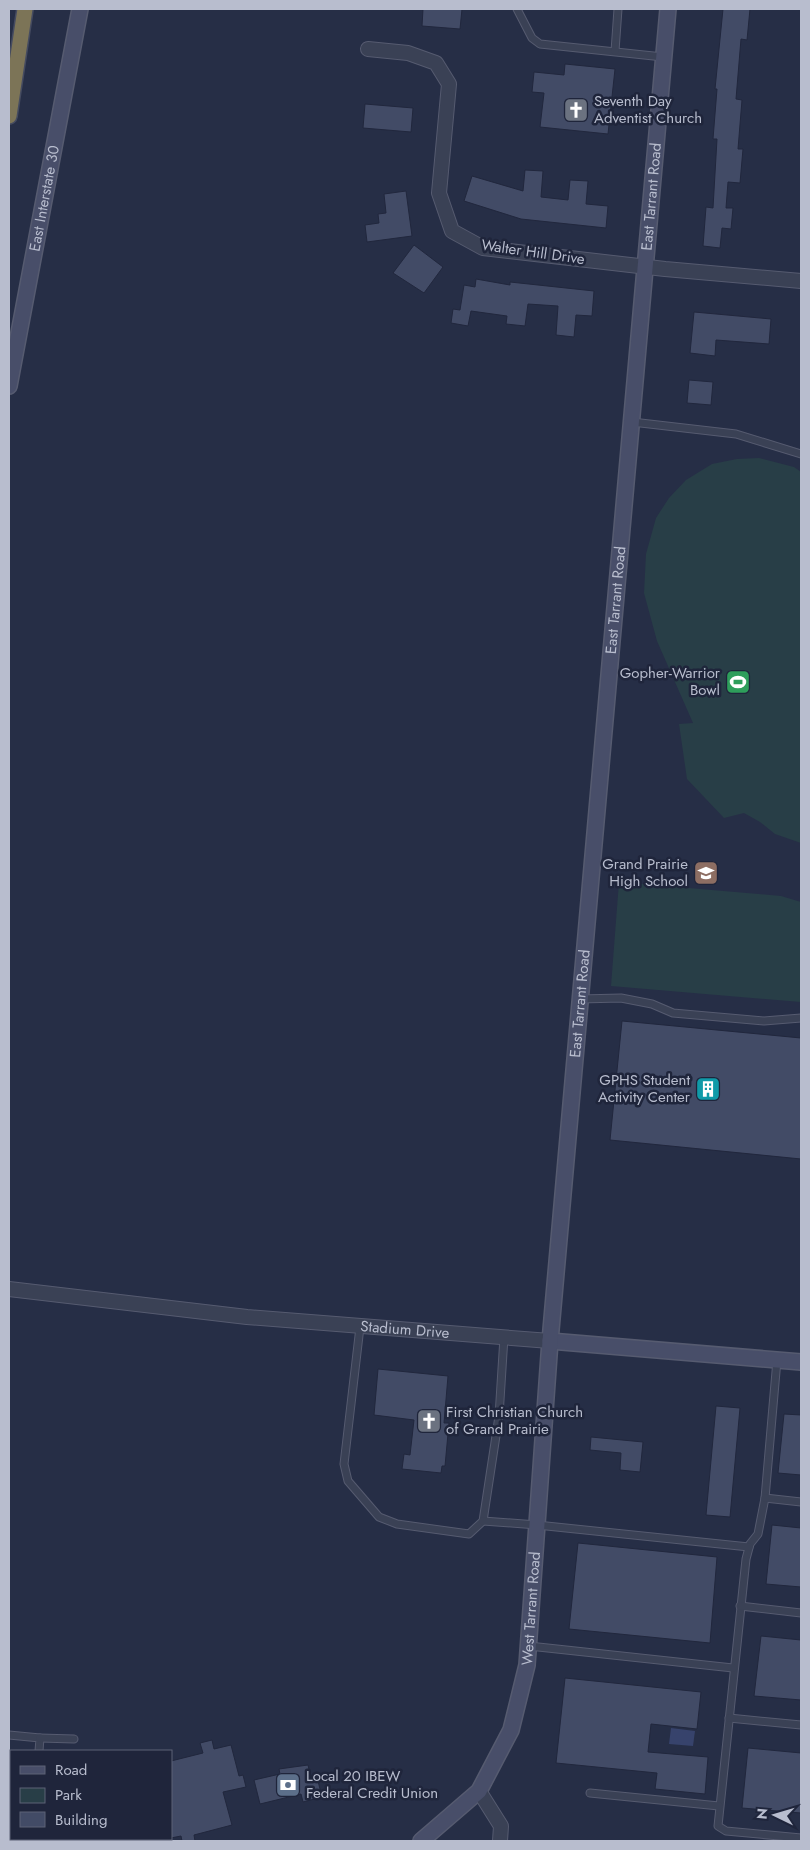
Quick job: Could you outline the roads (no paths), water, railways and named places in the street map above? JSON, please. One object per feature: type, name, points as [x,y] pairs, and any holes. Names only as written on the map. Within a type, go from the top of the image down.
[{"type":"highway","points":[[9,116],[25,9]]},
{"type":"street","name":"East Interstate 30","points":[[9,386],[80,9]]},
{"type":"street","name":"East Tarrant Road","points":[[550,1341],[668,9]]},
{"type":"street","name":"Walter Hill Drive","points":[[368,49],[408,53],[436,63],[448,84],[439,192],[452,231],[483,248],[665,269],[801,280]]},
{"type":"street","name":"Stadium Drive","points":[[9,1289],[247,1317],[801,1362]]},
{"type":"street","name":"West Tarrant Road","points":[[421,1841],[479,1791],[511,1730],[527,1665],[550,1341]]},
{"type":"street","points":[[479,1791],[501,1826],[500,1841]]},
{"type":"lane","points":[[517,9],[532,38],[540,44],[664,58]]},
{"type":"lane","points":[[615,51],[618,9]]},
{"type":"lane","points":[[632,422],[736,434],[801,454]]},
{"type":"lane","points":[[580,999],[621,998],[652,1004],[674,1013],[756,1021],[801,1018]]},
{"type":"lane","points":[[360,1327],[344,1464],[348,1481],[379,1517],[397,1524],[469,1534],[483,1521],[499,1416],[504,1337]]},
{"type":"lane","points":[[777,1360],[764,1498],[758,1534],[749,1547],[740,1606],[718,1826],[726,1831],[801,1838]]},
{"type":"lane","points":[[764,1498],[801,1502]]},
{"type":"lane","points":[[483,1521],[749,1547]]},
{"type":"lane","points":[[740,1606],[801,1613]]},
{"type":"lane","points":[[528,1646],[734,1668]]},
{"type":"lane","points":[[728,1718],[801,1725]]},
{"type":"lane","points":[[9,1735],[74,1739]]},
{"type":"lane","points":[[39,1750],[40,1738]]},
{"type":"lane","points":[[590,1793],[719,1806]]},
{"type":"water","points":[[671,1728],[695,1731],[693,1746],[669,1744]]},
{"type":"place","name":"Seventh Day Adventist Church","points":[[576,110]]},
{"type":"place","name":"Gopher-Warrior Bowl","points":[[738,682]]},
{"type":"place","name":"Grand Prairie High School","points":[[706,873]]},
{"type":"place","name":"GPHS Student Activity Center","points":[[708,1089]]},
{"type":"place","name":"First Christian Church of Grand Prairie","points":[[429,1421]]},
{"type":"place","name":"Local 20 IBEW Federal Credit Union","points":[[288,1785]]}]
